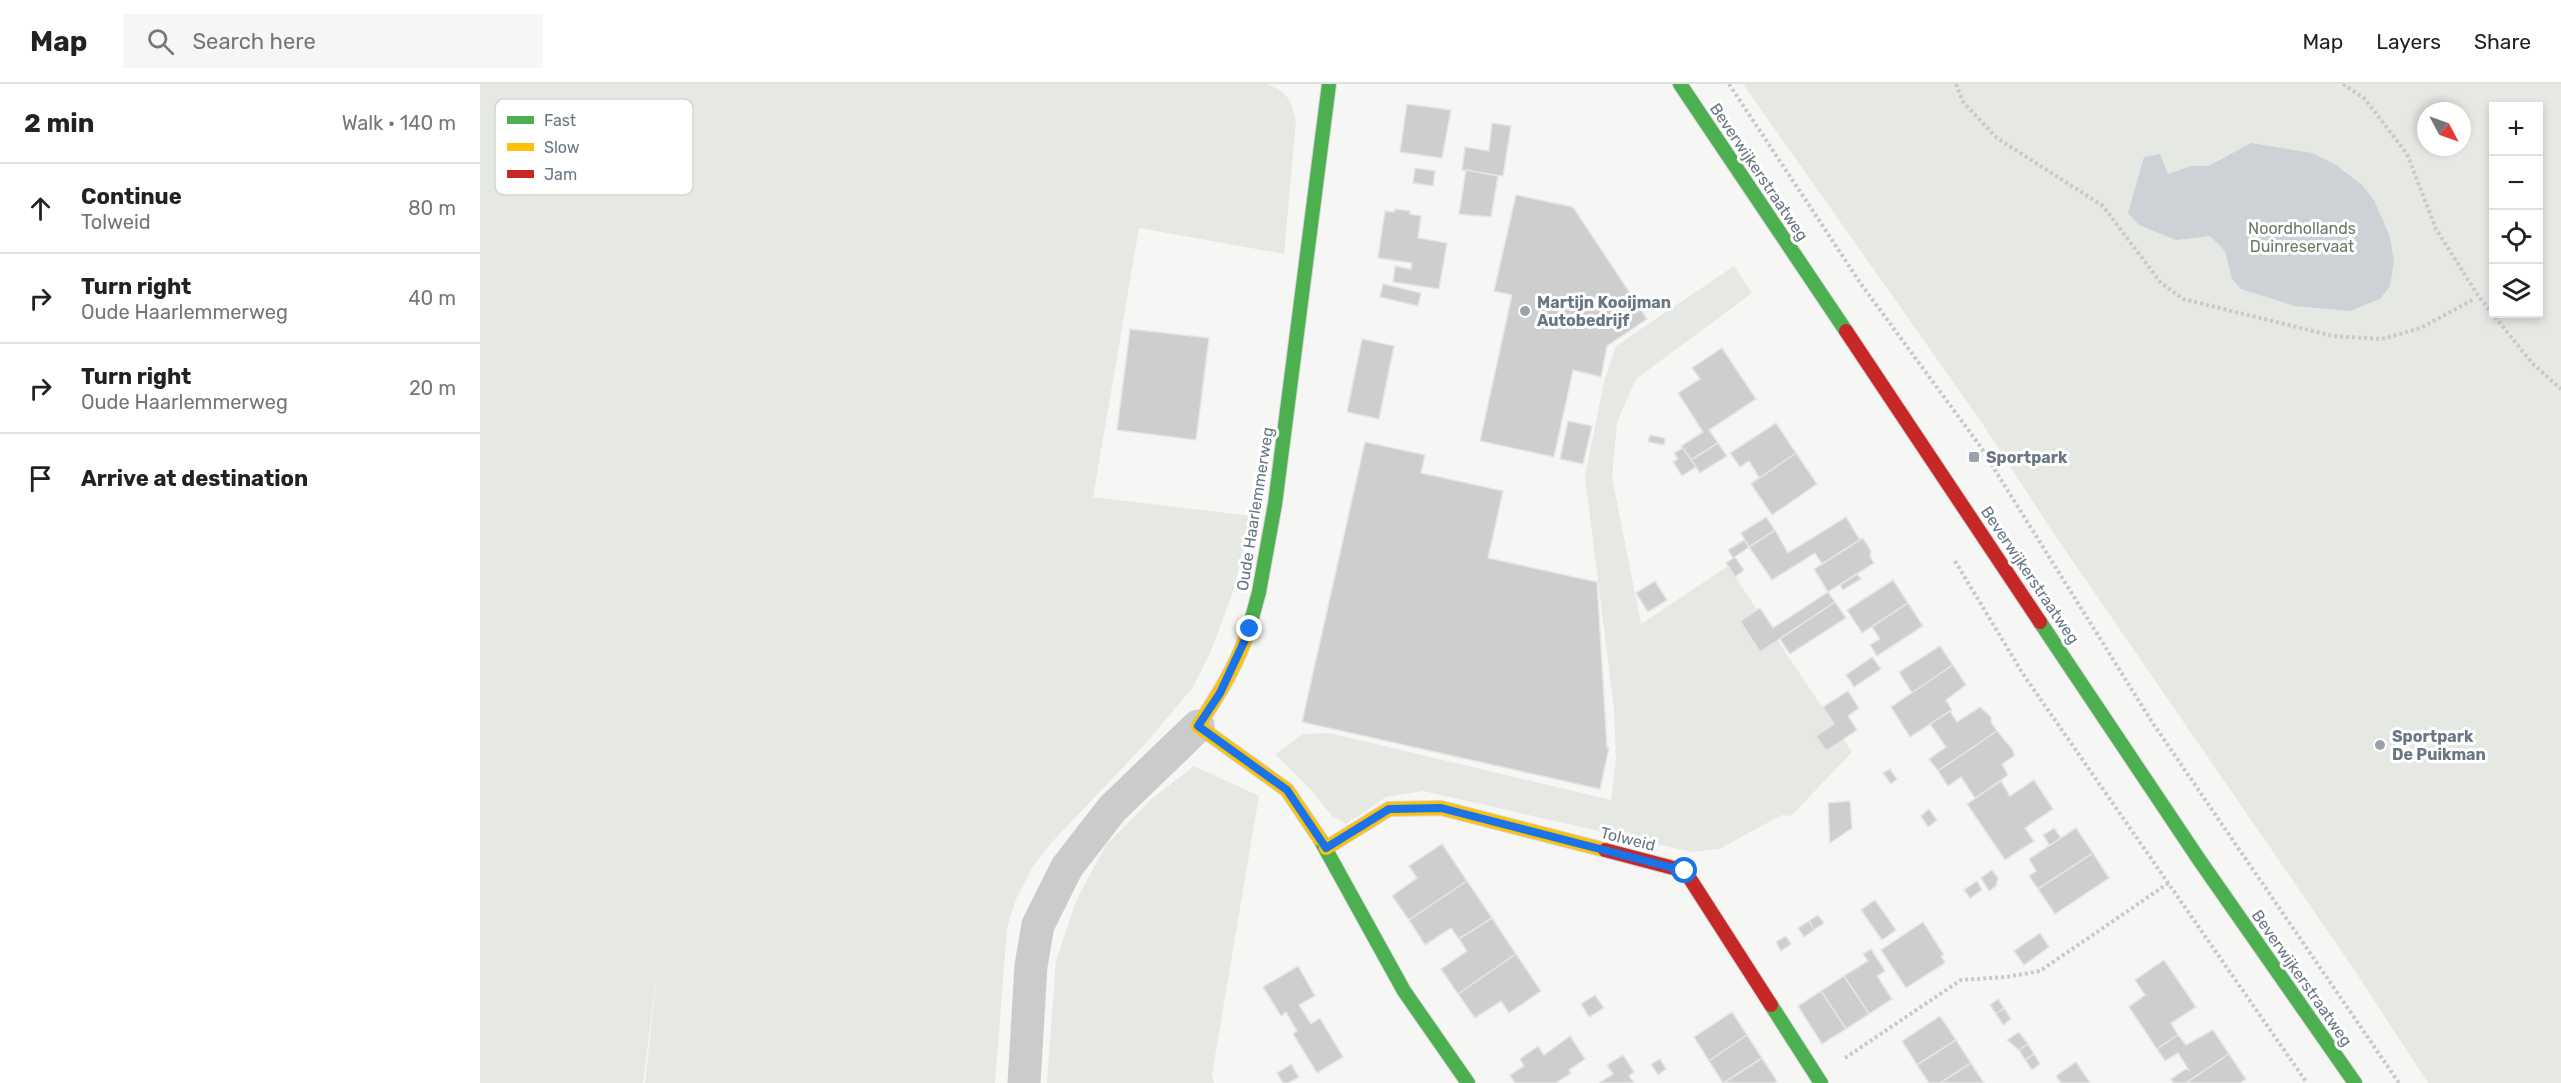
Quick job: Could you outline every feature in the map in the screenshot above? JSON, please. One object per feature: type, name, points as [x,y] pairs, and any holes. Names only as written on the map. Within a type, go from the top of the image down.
[{"type":"street","name":"Oude Haarlemmerweg","points":[[1198,726],[1220,693],[1236,662],[1250,629],[1259,592],[1275,504],[1329,84]]},
{"type":"street","name":"Beverwijkerstraatweg","points":[[1680,84],[2200,861],[2355,1083]]},
{"type":"street","points":[[1024,1083],[1031,966],[1038,925],[1067,867],[1112,809],[1198,726],[1287,790],[1326,848],[1404,991],[1468,1083]]},
{"type":"street","name":"Tolweid","points":[[1326,848],[1389,809],[1441,808],[1685,871],[1819,1080]]},
{"type":"path","name":"Beverwijkerstraatweg","points":[[1729,84],[1861,285],[1980,446],[2152,722],[2399,1083]]},
{"type":"path","points":[[1956,84],[1963,102],[1997,138],[2103,206],[2161,283],[2183,298],[2332,336],[2382,339],[2421,328],[2474,299]]},
{"type":"path","points":[[2343,84],[2365,99],[2407,154],[2436,229],[2479,297],[2532,363],[2561,389]]},
{"type":"path","points":[[1819,1080],[1961,980],[2006,977],[2040,971],[2169,883]]},
{"type":"green space","points":[[480,84],[1267,84],[1280,90],[1290,102],[1296,121],[1284,254],[1139,228],[1093,497],[1251,516],[1233,592],[1211,651],[1193,687],[1147,742],[1052,842],[1033,866],[1015,901],[1007,928],[995,1083],[645,1083],[658,964],[643,1083],[480,1083]]},
{"type":"green space","name":"Noordhollands Duinreservaat","points":[[1743,84],[2561,84],[2561,1083],[2428,1083],[2351,965],[2052,531],[1982,423]]},
{"type":"green space","points":[[1734,266],[1752,293],[1636,379],[1617,422],[1612,477],[1641,624],[1728,566],[1852,752],[1791,816],[1782,815],[1719,849],[1692,852],[1423,791],[1386,797],[1346,824],[1332,816],[1310,789],[1275,754],[1303,734],[1329,733],[1611,800],[1616,759],[1614,709],[1585,476],[1604,382],[1616,346]]},
{"type":"green space","points":[[1194,766],[1259,796],[1212,1074],[1214,1083],[1047,1083],[1056,961],[1077,899],[1106,845],[1153,798]]},
{"type":"shaded area","points":[[2251,143],[2312,153],[2336,165],[2362,185],[2374,200],[2390,237],[2394,261],[2390,286],[2380,299],[2350,311],[2295,306],[2241,289],[2232,279],[2225,251],[2210,236],[2176,240],[2139,225],[2128,213],[2144,157],[2160,154],[2168,174],[2191,166],[2209,166]]},
{"type":"building","points":[[1407,104],[1451,110],[1442,158],[1400,152]]},
{"type":"building","points":[[1492,123],[1511,126],[1503,176],[1462,170],[1465,147],[1489,151]]},
{"type":"building","points":[[1415,168],[1435,171],[1433,186],[1413,183]]},
{"type":"building","points":[[1466,170],[1498,176],[1491,217],[1459,214]]},
{"type":"building","points":[[1516,195],[1573,207],[1647,319],[1607,346],[1601,377],[1573,370],[1554,457],[1480,441],[1512,295],[1494,291]]},
{"type":"building","points":[[1395,209],[1410,211],[1410,214],[1421,216],[1418,238],[1447,243],[1439,289],[1393,282],[1395,266],[1411,269],[1412,263],[1378,258],[1385,211],[1394,212]]},
{"type":"building","points":[[1383,284],[1421,293],[1418,306],[1380,297]]},
{"type":"building","points":[[1130,329],[1209,338],[1196,440],[1117,430]]},
{"type":"building","points":[[1362,339],[1394,346],[1379,419],[1347,412]]},
{"type":"building","points":[[1722,348],[1756,399],[1709,430],[1718,443],[1691,460],[1681,446],[1703,432],[1678,393],[1700,379],[1692,368]]},
{"type":"building","points":[[1568,421],[1592,426],[1583,464],[1560,459]]},
{"type":"building","points":[[1776,423],[1796,453],[1751,484],[1759,477],[1749,461],[1740,467],[1730,453]]},
{"type":"building","points":[[1650,435],[1665,438],[1664,445],[1648,442]]},
{"type":"building","points":[[1365,442],[1425,455],[1421,473],[1503,491],[1488,558],[1597,582],[1607,747],[1609,748],[1600,789],[1302,722]]},
{"type":"building","points":[[1718,443],[1727,456],[1700,473],[1691,460]]},
{"type":"building","points":[[1683,448],[1696,467],[1682,476],[1673,462],[1678,459],[1674,453]]},
{"type":"building","points":[[1796,453],[1817,484],[1772,515],[1751,484]]},
{"type":"building","points":[[1766,517],[1775,530],[1749,547],[1741,533]]},
{"type":"building","points":[[1846,517],[1860,540],[1822,564],[1815,553],[1772,580],[1749,547],[1775,530],[1788,553]]},
{"type":"building","points":[[1863,538],[1871,551],[1870,556],[1874,563],[1828,592],[1814,569]]},
{"type":"building","points":[[1744,540],[1749,547],[1733,558],[1728,550]]},
{"type":"building","points":[[1735,557],[1744,570],[1735,577],[1726,563]]},
{"type":"building","points":[[1857,574],[1861,579],[1843,590],[1840,585]]},
{"type":"building","points":[[1893,580],[1908,603],[1862,633],[1847,610]]},
{"type":"building","points":[[1655,581],[1667,600],[1648,612],[1636,593]]},
{"type":"building","points":[[1828,592],[1835,602],[1760,652],[1740,621],[1760,608],[1773,628]]},
{"type":"building","points":[[1835,602],[1846,618],[1790,654],[1780,639]]},
{"type":"building","points":[[1908,603],[1923,626],[1877,656],[1870,645],[1880,639],[1872,627]]},
{"type":"building","points":[[1940,646],[1953,665],[1912,693],[1899,672]]},
{"type":"building","points":[[1872,657],[1881,669],[1854,687],[1846,675]]},
{"type":"building","points":[[1953,665],[1966,685],[1946,700],[1952,710],[1910,737],[1891,707]]},
{"type":"building","points":[[1848,691],[1859,708],[1848,716],[1857,730],[1826,751],[1816,736],[1834,724],[1823,707]]},
{"type":"building","points":[[1980,707],[1991,717],[1991,722],[1997,731],[1938,771],[1929,759],[1946,747],[1930,724],[1950,711],[1957,722]]},
{"type":"building","points":[[1997,731],[2013,750],[2014,756],[2002,764],[2008,775],[1975,798],[1961,777],[1948,786],[1938,771]]},
{"type":"building","points":[[1890,769],[1897,779],[1891,784],[1883,773]]},
{"type":"building","points":[[2034,780],[2053,809],[2025,828],[2034,841],[2005,860],[1967,804],[2001,781],[2010,796]]},
{"type":"building","points":[[1850,801],[1852,828],[1830,843],[1828,803]]},
{"type":"building","points":[[1929,809],[1937,820],[1928,827],[1921,816]]},
{"type":"building","points":[[2054,828],[2061,838],[2050,846],[2043,835]]},
{"type":"building","points":[[2076,828],[2093,853],[2038,889],[2029,876],[2036,871],[2029,859]]},
{"type":"building","points":[[1442,844],[1467,881],[1409,920],[1392,896],[1417,878],[1409,866]]},
{"type":"building","points":[[2093,853],[2109,878],[2055,914],[2038,889]]},
{"type":"building","points":[[1992,870],[1998,878],[1996,886],[1989,891],[1981,878]]},
{"type":"building","points":[[1467,881],[1492,918],[1459,939],[1451,928],[1425,945],[1409,920]]},
{"type":"building","points":[[1977,881],[1982,890],[1970,898],[1964,890]]},
{"type":"building","points":[[1875,900],[1896,930],[1882,940],[1861,910]]},
{"type":"building","points":[[1818,915],[1824,923],[1814,930],[1809,921]]},
{"type":"building","points":[[1492,918],[1516,954],[1458,994],[1441,969],[1467,951],[1459,939]]},
{"type":"building","points":[[1809,921],[1814,930],[1804,937],[1798,928]]},
{"type":"building","points":[[1923,922],[1944,955],[1941,956],[1945,963],[1906,988],[1881,950]]},
{"type":"building","points":[[2040,933],[2049,947],[2024,965],[2014,951]]},
{"type":"building","points":[[1786,936],[1791,944],[1781,951],[1776,942]]},
{"type":"building","points":[[1871,949],[1885,971],[1877,976],[1892,999],[1869,1014],[1844,976],[1868,961],[1863,954]]},
{"type":"building","points":[[1516,954],[1541,991],[1509,1013],[1501,1001],[1475,1018],[1458,994]]},
{"type":"building","points":[[2164,960],[2196,1007],[2171,1023],[2178,1035],[2157,1049],[2129,1007],[2145,995],[2135,980]]},
{"type":"building","points":[[1298,966],[1315,996],[1299,1005],[1311,1024],[1320,1018],[1343,1057],[1317,1073],[1293,1034],[1297,1031],[1286,1012],[1281,1016],[1263,987]]},
{"type":"building","points":[[1844,976],[1869,1014],[1846,1029],[1821,991]]},
{"type":"building","points":[[1821,991],[1846,1029],[1822,1044],[1798,1006]]},
{"type":"building","points":[[1595,995],[1604,1008],[1589,1017],[1581,1004]]},
{"type":"building","points":[[1998,999],[2004,1008],[1996,1014],[1990,1005]]},
{"type":"building","points":[[2004,1008],[2011,1019],[2003,1025],[1996,1014]]},
{"type":"building","points":[[1732,1012],[1747,1035],[1709,1061],[1694,1037]]},
{"type":"building","points":[[1940,1016],[1956,1040],[1917,1065],[1902,1041]]},
{"type":"building","points":[[2213,1030],[2229,1054],[2186,1083],[2173,1083],[2171,1079],[2186,1069],[2189,1070],[2178,1053],[2165,1061],[2157,1049],[2178,1035],[2186,1045]]},
{"type":"building","points":[[2019,1032],[2028,1044],[2019,1050],[2007,1040]]},
{"type":"building","points":[[1747,1035],[1762,1058],[1723,1083],[1709,1061]]},
{"type":"building","points":[[1570,1036],[1585,1059],[1569,1070],[1571,1073],[1556,1083],[1515,1083],[1510,1075],[1524,1066],[1520,1059],[1538,1046],[1544,1055]]},
{"type":"building","points":[[1956,1040],[1971,1063],[1940,1083],[1929,1083],[1917,1065]]},
{"type":"building","points":[[2028,1044],[2034,1054],[2025,1060],[2019,1050]]},
{"type":"building","points":[[2034,1054],[2040,1064],[2032,1070],[2025,1060]]},
{"type":"building","points":[[2229,1054],[2246,1079],[2240,1083],[2186,1083]]},
{"type":"building","points":[[1623,1055],[1634,1072],[1629,1076],[1634,1083],[1599,1083],[1613,1074],[1607,1065]]},
{"type":"building","points":[[1762,1058],[1777,1081],[1774,1083],[1724,1083]]},
{"type":"building","points":[[1660,1059],[1666,1069],[1658,1075],[1651,1064]]},
{"type":"building","points":[[2076,1062],[2090,1083],[2061,1083],[2056,1076]]},
{"type":"building","points":[[1971,1063],[1984,1083],[1940,1083]]},
{"type":"building","points":[[1291,1064],[1299,1077],[1283,1083],[1277,1073]]},
{"type":"traffic: fast","points":[[1250,625],[1259,592],[1275,504],[1329,84]]},
{"type":"traffic: fast","points":[[1680,84],[1846,331]]},
{"type":"traffic: fast","points":[[2040,622],[2200,861],[2355,1083]]},
{"type":"traffic: fast","points":[[1320,839],[1404,991],[1468,1083]]},
{"type":"traffic: fast","points":[[1771,1005],[1821,1083]]},
{"type":"traffic: slow","points":[[1250,625],[1234,665],[1198,726],[1287,790],[1320,839]]},
{"type":"traffic: slow","points":[[1326,848],[1389,809],[1441,808],[1605,850]]},
{"type":"traffic: jam","points":[[1846,331],[2040,622]]},
{"type":"traffic: jam","points":[[1605,850],[1685,871],[1771,1005]]},
{"type":"place","name":"Martijn Kooijman Autobedrijf","points":[[1525,311]]},
{"type":"place","name":"Sportpark","points":[[1974,457]]},
{"type":"place","name":"Sportpark De Puikman","points":[[2380,745]]},
{"type":"route","points":[[1250,629],[1220,693],[1198,726],[1287,790],[1326,848],[1389,809],[1441,808],[1685,871]]}]
